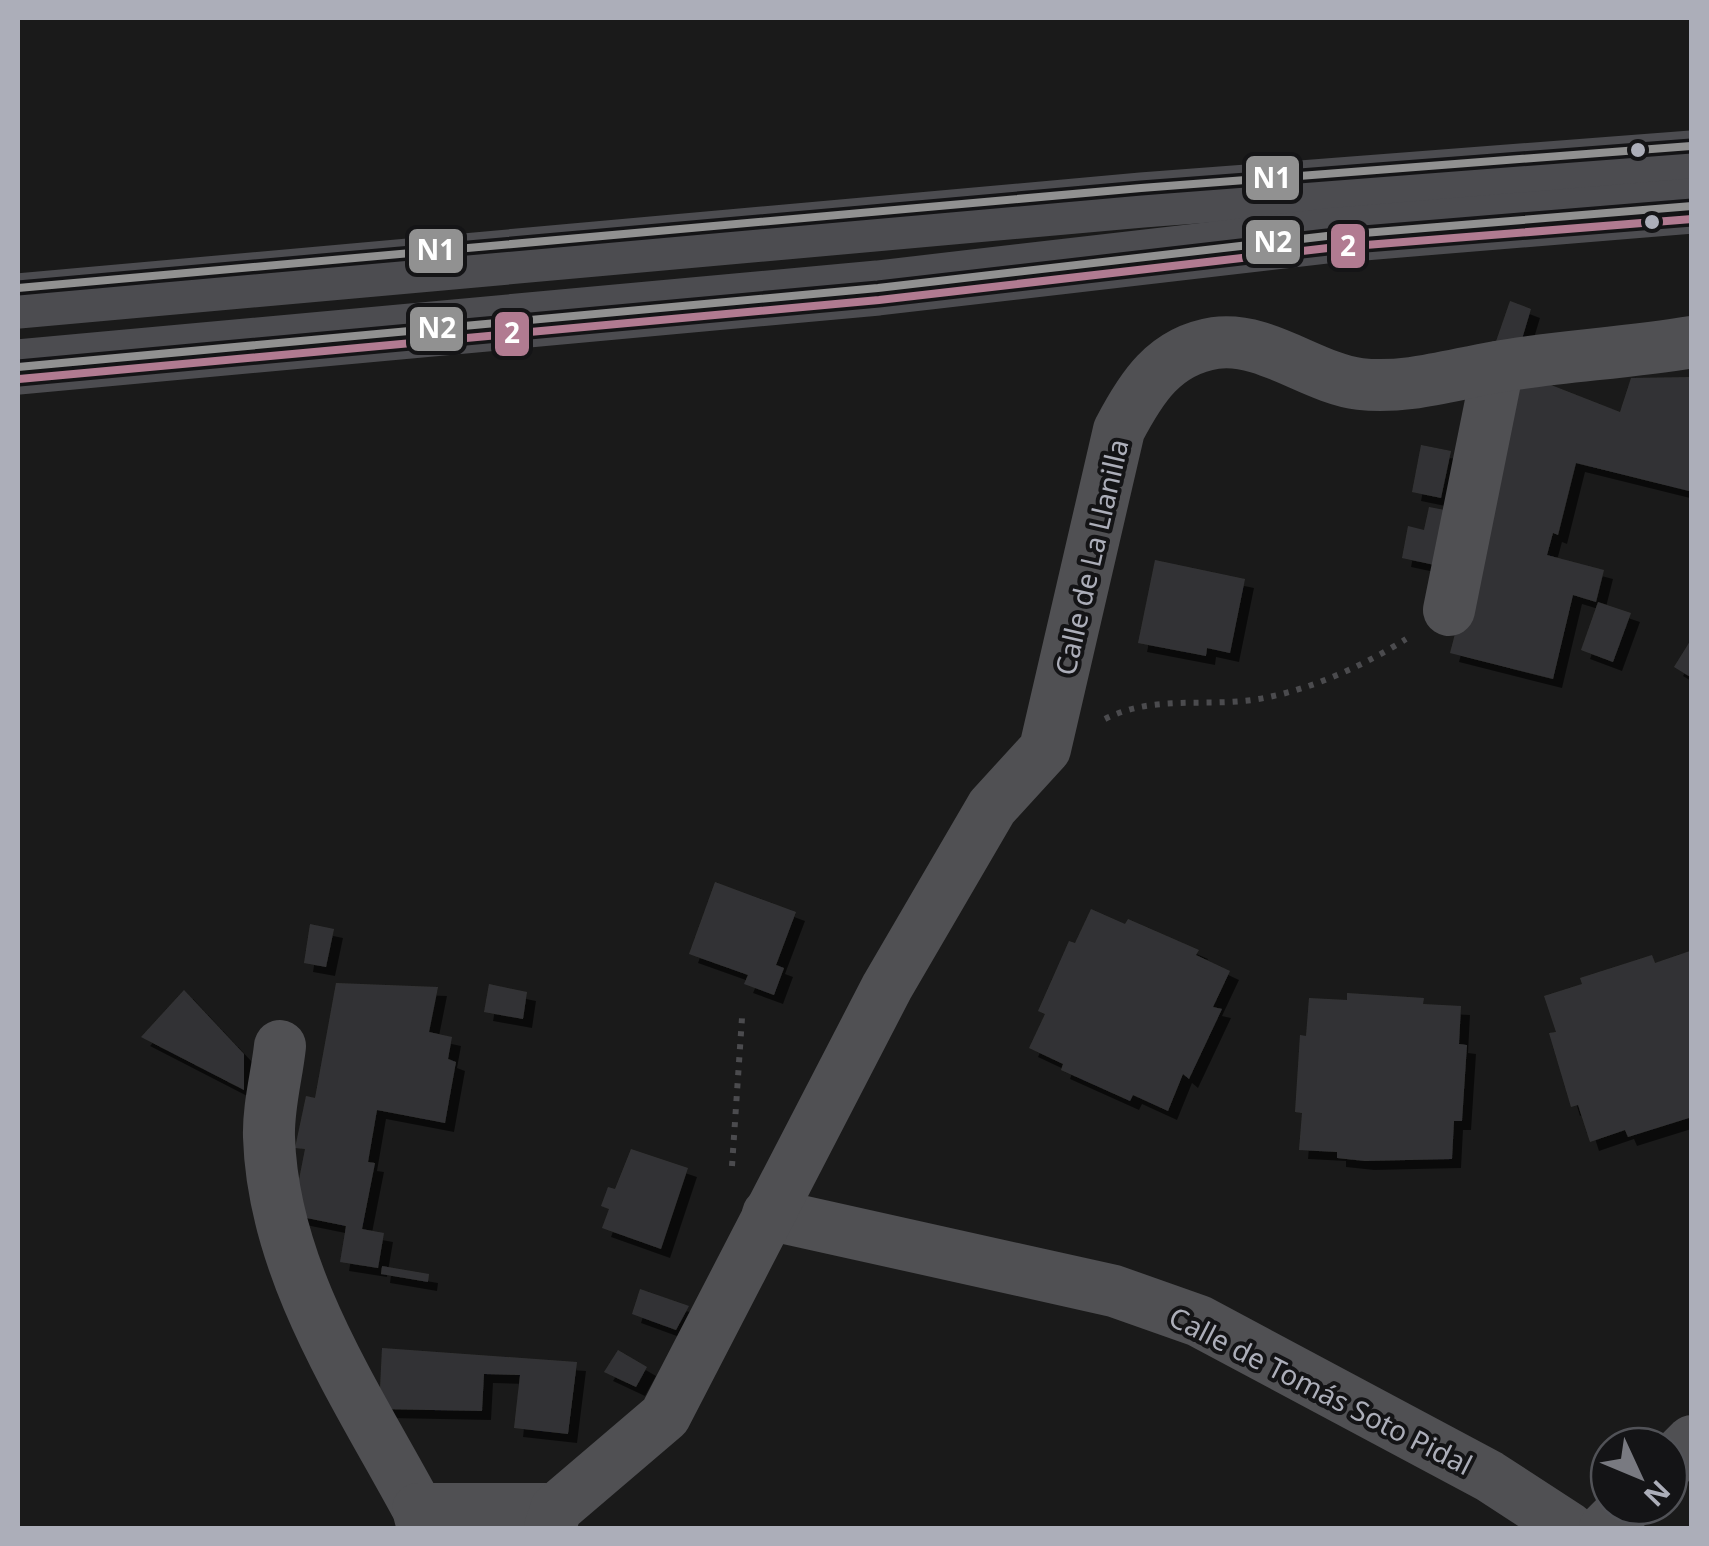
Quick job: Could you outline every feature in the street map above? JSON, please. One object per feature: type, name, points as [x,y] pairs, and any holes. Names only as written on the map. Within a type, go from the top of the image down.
[{"type":"main road","points":[[18,301],[1142,200],[1692,158]]},
{"type":"main road","points":[[18,367],[878,288],[1327,236],[1692,206]]},
{"type":"street","name":"Calle de La Llanilla","points":[[1046,749],[1119,430],[1139,392],[1163,364],[1219,342],[1268,351],[1314,373],[1360,384],[1404,385],[1498,366],[1692,342]]},
{"type":"street","points":[[1449,610],[1498,366]]},
{"type":"street","points":[[280,1046],[269,1136],[285,1235],[319,1326],[420,1519],[553,1519],[665,1416],[887,986],[992,806],[1046,749]]},
{"type":"street","name":"Calle de Tomás Soto Pidal","points":[[768,1214],[1114,1291],[1199,1321],[1489,1476],[1569,1528]]},
{"type":"path","points":[[1046,749],[1134,704],[1264,698],[1327,678],[1386,651],[1449,610]]},
{"type":"path","points":[[731,1178],[742,1018]]},
{"type":"building","points":[[1510,301],[1531,309],[1519,349],[1493,350]]},
{"type":"building","points":[[1523,374],[1620,412],[1631,378],[1692,377],[1689,491],[1576,463],[1558,535],[1553,533],[1547,555],[1604,570],[1596,602],[1573,595],[1553,679],[1450,653]]},
{"type":"building","points":[[1421,445],[1451,451],[1441,498],[1412,492]]},
{"type":"building","points":[[1429,507],[1455,512],[1444,567],[1402,558],[1408,526],[1424,530]]},
{"type":"building","points":[[1155,560],[1245,579],[1230,653],[1207,648],[1206,656],[1138,643]]},
{"type":"building","points":[[1598,602],[1631,613],[1613,662],[1581,650]]},
{"type":"building","points":[[1692,638],[1692,678],[1674,667]]},
{"type":"building","points":[[715,882],[796,912],[776,965],[784,968],[774,995],[744,984],[748,975],[689,954]]},
{"type":"building","points":[[1091,909],[1125,924],[1128,919],[1199,950],[1196,955],[1230,971],[1213,1007],[1222,1009],[1189,1079],[1183,1074],[1168,1111],[1133,1095],[1130,1101],[1061,1070],[1063,1064],[1029,1048],[1045,1014],[1038,1011],[1069,941],[1075,943]]},
{"type":"building","points":[[310,924],[334,929],[326,967],[304,963]]},
{"type":"building","points":[[1690,951],[1692,1117],[1628,1137],[1625,1130],[1590,1142],[1578,1105],[1571,1107],[1549,1033],[1556,1032],[1544,996],[1582,984],[1580,978],[1652,955],[1655,963]]},
{"type":"building","points":[[336,983],[438,987],[429,1032],[452,1037],[448,1059],[456,1062],[445,1123],[377,1110],[368,1162],[375,1163],[362,1229],[384,1233],[378,1268],[340,1262],[346,1226],[292,1215],[305,1149],[295,1148],[306,1096],[315,1098]]},
{"type":"building","points":[[489,984],[527,992],[523,1019],[484,1012]]},
{"type":"building","points":[[184,990],[244,1054],[244,1090],[141,1037]]},
{"type":"building","points":[[1347,993],[1424,998],[1423,1004],[1461,1006],[1459,1044],[1467,1045],[1462,1121],[1454,1121],[1452,1159],[1365,1161],[1337,1158],[1337,1152],[1299,1150],[1302,1113],[1295,1112],[1300,1035],[1306,1036],[1309,998],[1347,1000]]},
{"type":"building","points":[[631,1149],[688,1168],[661,1249],[602,1228],[609,1209],[601,1206],[608,1187],[615,1189]]},
{"type":"building","points":[[382,1266],[429,1274],[428,1282],[381,1274]]},
{"type":"building","points":[[640,1289],[689,1306],[676,1330],[632,1314]]},
{"type":"building","points":[[382,1348],[577,1362],[568,1434],[514,1428],[520,1375],[484,1374],[482,1411],[379,1409]]},
{"type":"building","points":[[618,1350],[647,1367],[636,1387],[604,1372]]},
{"type":"transit line","name":"N1","points":[[18,288],[1141,188],[1691,146]]},
{"type":"transit line","name":"N2","points":[[18,367],[878,288],[1327,236],[1692,206]]},
{"type":"transit line","name":"2","points":[[19,379],[879,300],[1328,248],[1692,219]]}]
